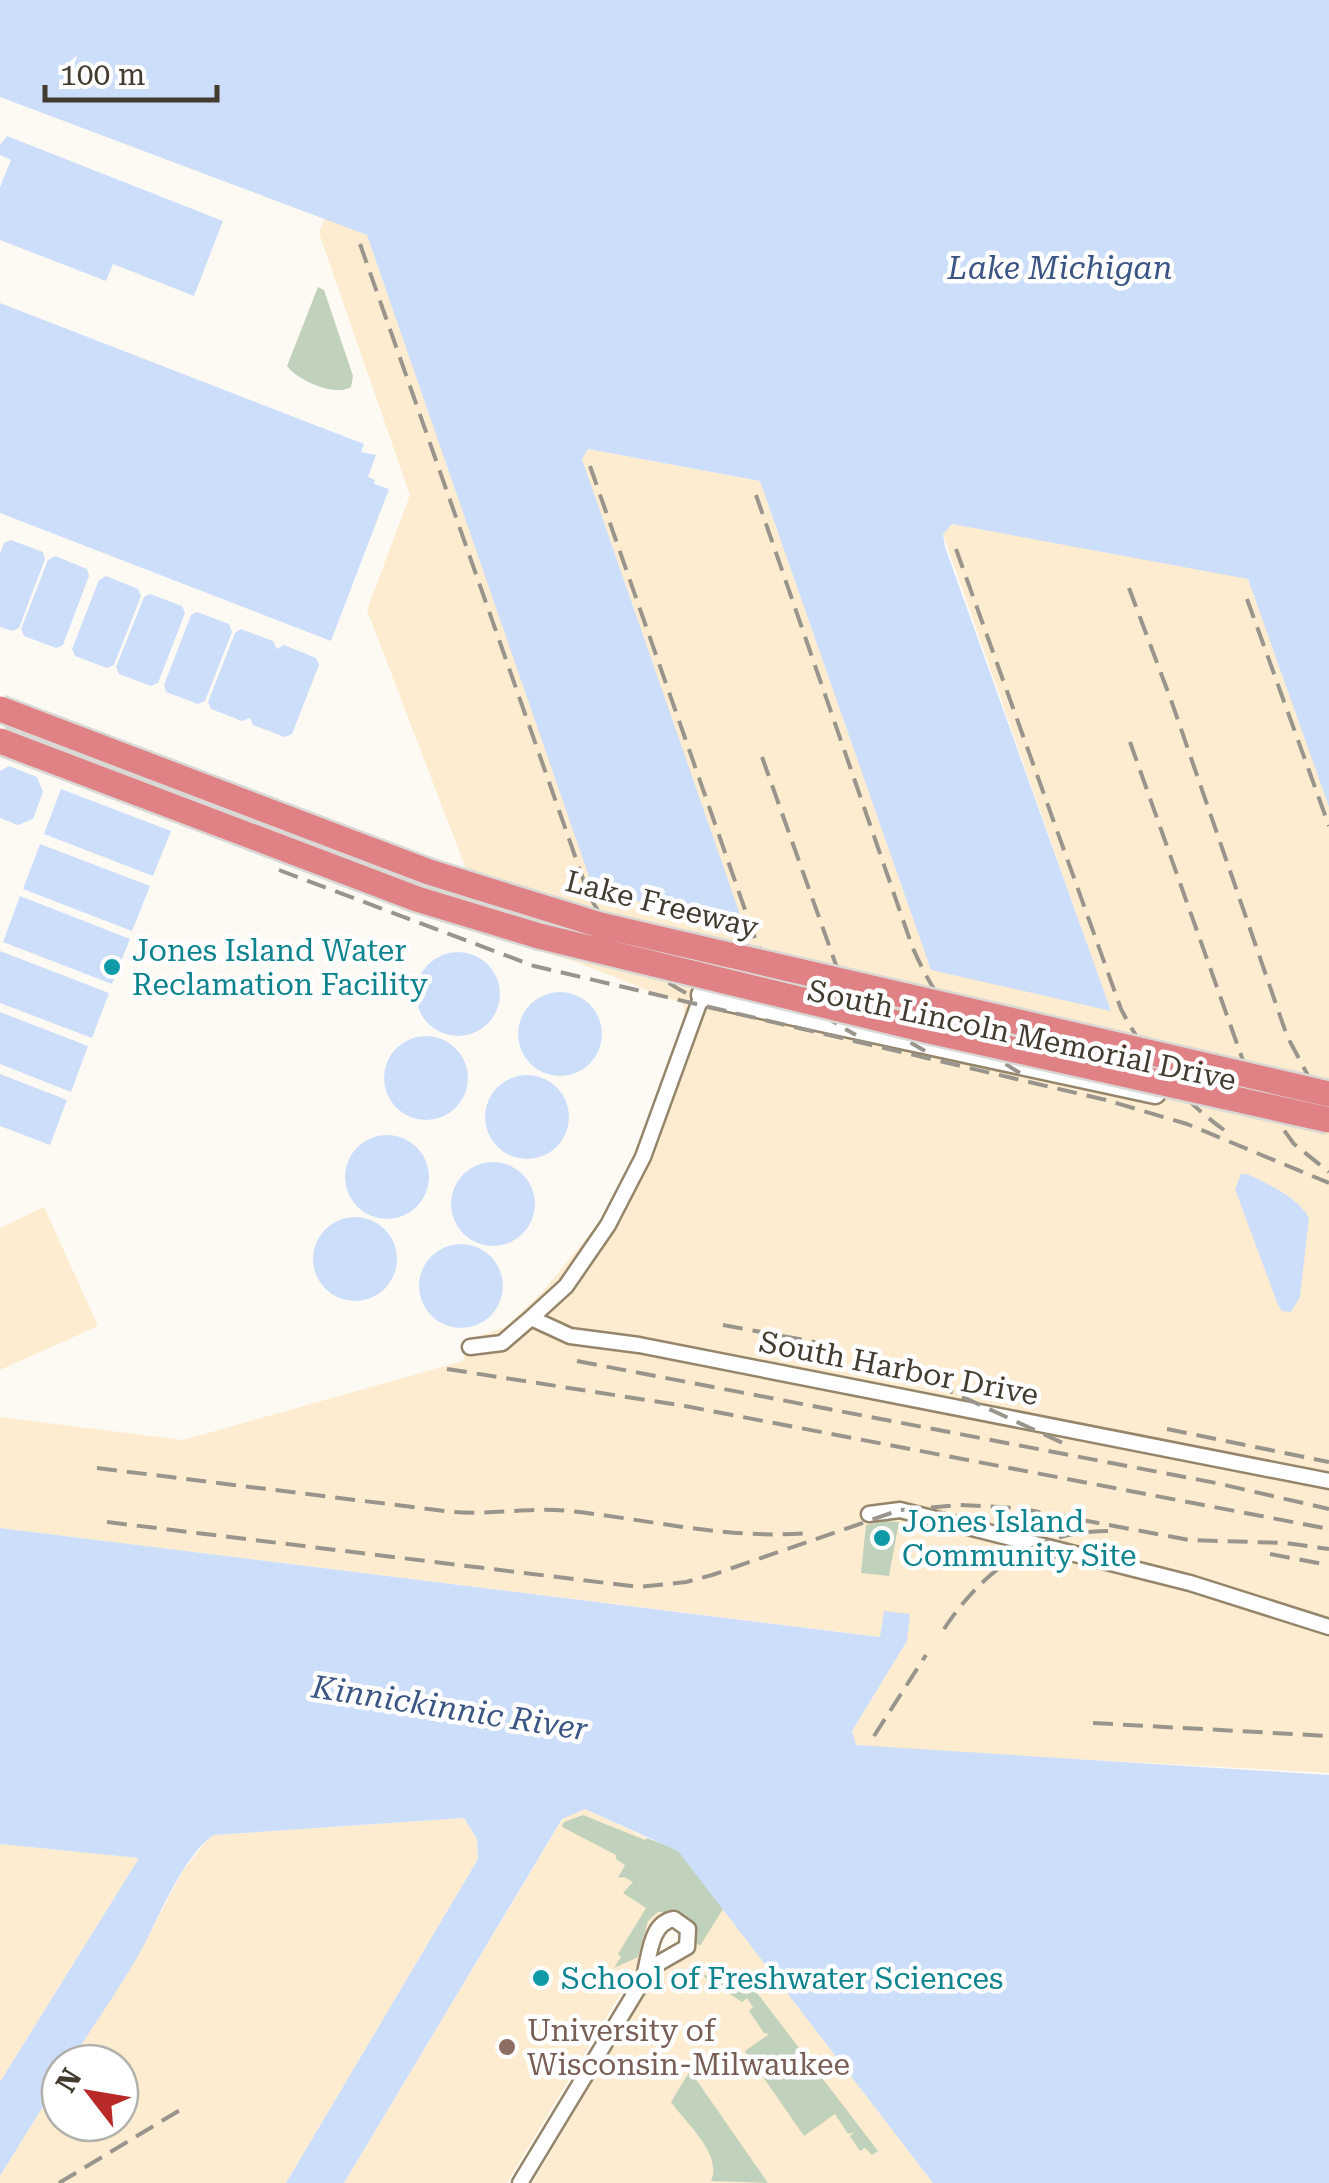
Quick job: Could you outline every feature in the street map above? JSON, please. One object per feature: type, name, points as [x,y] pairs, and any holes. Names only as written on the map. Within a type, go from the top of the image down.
[{"type":"highway","name":"Lake Freeway","points":[[0,709],[429,872],[600,925],[1329,1094]]},
{"type":"highway","name":"Lake Freeway","points":[[0,741],[417,899],[539,936],[930,1031],[1329,1120]]},
{"type":"street","name":"South Lincoln Memorial Drive","points":[[702,995],[1329,1132]]},
{"type":"street","points":[[470,1347],[502,1344],[566,1286],[608,1226],[643,1157],[702,995]]},
{"type":"street","name":"South Harbor Drive","points":[[531,1318],[570,1336],[639,1345],[1329,1480]]},
{"type":"street","points":[[869,1514],[900,1510],[1190,1583],[1329,1627]]},
{"type":"street","points":[[520,2183],[642,1980]]},
{"type":"shaded area","points":[[325,218],[367,235],[595,891],[743,926],[582,459],[587,449],[760,481],[931,969],[1110,1010],[943,534],[948,526],[959,523],[1250,581],[1329,807],[1329,1773],[860,1747],[853,1741],[852,1731],[907,1641],[884,1611],[881,1637],[0,1528],[0,1417],[183,1440],[463,1361],[468,1340],[507,1326],[543,1291],[605,1216],[623,1184],[685,1018],[683,1004],[576,962],[492,937],[367,610],[410,495],[319,233]]},
{"type":"shaded area","points":[[44,1207],[98,1326],[0,1370],[0,1228]]},
{"type":"shaded area","name":"University of Wisconsin-Milwaukee","points":[[585,1809],[647,1838],[624,1876],[633,1882],[627,1893],[661,1914],[650,1926],[645,1953],[507,2183],[344,2183],[563,1818]]},
{"type":"shaded area","points":[[464,1818],[477,1839],[478,1859],[286,2183],[0,2183],[0,2176],[40,2111],[40,2143],[140,2143],[140,2043],[82,2043],[182,1872],[214,1835]]},
{"type":"shaded area","points":[[0,1844],[139,1858],[0,2082]]},
{"type":"shaded area","points":[[723,1909],[933,2183],[532,2183],[658,1971],[695,1942],[700,1945]]},
{"type":"green space","points":[[318,287],[324,290],[353,376],[351,387],[344,390],[318,386],[287,366]]},
{"type":"green space","points":[[899,1522],[889,1576],[861,1573],[866,1525]]},
{"type":"green space","points":[[583,1815],[678,1850],[723,1909],[700,1946],[695,1942],[690,1921],[658,1912],[648,1921],[638,1957],[614,1968],[621,1957],[618,1954],[646,1908],[623,1893],[633,1882],[618,1878],[625,1865],[616,1855],[562,1827],[564,1822]]},
{"type":"green space","points":[[697,1972],[733,1986],[754,1989],[878,2151],[872,2155],[865,2148],[860,2151],[850,2136],[854,2132],[848,2134],[835,2114],[804,2136],[745,2051],[769,2034],[764,2033],[749,2011],[753,2007],[747,1998],[742,2002]]},
{"type":"green space","points":[[690,2071],[768,2183],[711,2181],[708,2150],[671,2102]]},
{"type":"water","name":"Lake Michigan","points":[[0,0],[1329,0],[1329,807],[1248,579],[952,524],[943,534],[945,547],[1111,1011],[931,970],[760,481],[588,449],[582,459],[744,926],[594,891],[367,235],[0,97]]},
{"type":"water","points":[[7,136],[223,221],[194,296],[113,264],[106,281],[0,240],[0,187],[11,160],[0,155],[0,145]]},
{"type":"water","points":[[0,303],[364,444],[361,452],[376,455],[368,477],[375,480],[374,484],[389,489],[331,641],[0,513]]},
{"type":"water","points":[[11,540],[43,552],[45,559],[19,628],[12,631],[0,627],[0,554],[4,543]]},
{"type":"water","points":[[55,556],[87,569],[89,576],[63,645],[56,648],[24,636],[21,629],[48,560]]},
{"type":"water","points":[[106,576],[138,589],[141,596],[114,665],[107,668],[75,656],[72,649],[99,580]]},
{"type":"water","points":[[150,594],[182,606],[185,613],[158,683],[151,686],[119,674],[116,667],[144,597]]},
{"type":"water","points":[[197,612],[229,624],[232,632],[205,701],[198,704],[166,692],[164,685],[191,615]]},
{"type":"water","points":[[241,629],[273,641],[277,649],[284,645],[316,658],[319,665],[292,734],[285,737],[253,725],[250,718],[242,721],[211,709],[208,702],[235,633]]},
{"type":"water","points":[[9,766],[37,777],[43,792],[33,819],[18,825],[0,818],[0,771]]},
{"type":"water","points":[[61,789],[171,831],[153,876],[44,834]]},
{"type":"water","points":[[40,844],[150,886],[132,931],[23,889]]},
{"type":"water","points":[[20,896],[130,939],[112,984],[3,942]]},
{"type":"water","points":[[0,951],[109,993],[92,1038],[0,1003]]},
{"type":"water","points":[[458,952],[481,959],[493,971],[500,994],[493,1017],[481,1029],[458,1036],[435,1029],[423,1017],[416,994],[423,971],[435,959]]},
{"type":"water","points":[[560,992],[583,999],[595,1011],[602,1034],[595,1057],[583,1069],[560,1076],[537,1069],[525,1057],[518,1034],[525,1011],[537,999]]},
{"type":"water","points":[[0,1012],[88,1046],[71,1092],[0,1064]]},
{"type":"water","points":[[426,1036],[449,1043],[461,1055],[468,1078],[461,1101],[449,1113],[426,1120],[403,1113],[391,1101],[384,1078],[391,1055],[403,1043]]},
{"type":"water","points":[[0,1074],[67,1100],[50,1145],[0,1126]]},
{"type":"water","points":[[527,1075],[550,1082],[562,1094],[569,1117],[562,1140],[550,1152],[527,1159],[504,1152],[492,1140],[485,1117],[492,1094],[504,1082]]},
{"type":"water","points":[[387,1135],[410,1142],[422,1154],[429,1177],[422,1200],[410,1212],[387,1219],[364,1212],[352,1200],[345,1177],[352,1154],[364,1142]]},
{"type":"water","points":[[493,1162],[516,1169],[528,1181],[535,1204],[528,1227],[516,1239],[493,1246],[470,1239],[458,1227],[451,1204],[458,1181],[470,1169]]},
{"type":"water","points":[[1241,1174],[1282,1192],[1309,1218],[1300,1297],[1291,1312],[1282,1311],[1278,1305],[1235,1189]]},
{"type":"water","points":[[355,1217],[378,1224],[390,1236],[397,1259],[390,1282],[378,1294],[355,1301],[332,1294],[320,1282],[313,1259],[320,1236],[332,1224]]},
{"type":"water","points":[[461,1244],[484,1251],[496,1263],[503,1286],[496,1309],[484,1321],[461,1328],[438,1321],[426,1309],[419,1286],[426,1263],[438,1251]]},
{"type":"water","name":"Kinnickinnic River","points":[[0,1528],[880,1637],[884,1611],[910,1614],[907,1641],[852,1731],[856,1745],[1329,1775],[1329,2183],[933,2183],[678,1851],[585,1809],[562,1819],[344,2183],[286,2183],[478,1859],[477,1839],[464,1818],[214,1835],[187,1865],[133,1965],[83,2043],[40,2043],[40,2111],[0,2176],[0,2082],[139,1858],[0,1844]]},
{"type":"railway","points":[[360,244],[588,893],[607,924],[632,953],[660,977],[692,996]]},
{"type":"railway","points":[[590,466],[757,944],[801,996],[856,1035]]},
{"type":"railway","points":[[756,495],[912,946],[955,1018],[984,1048],[1020,1073]]},
{"type":"railway","points":[[956,549],[1121,1009],[1165,1076],[1224,1130]]},
{"type":"railway","points":[[1129,588],[1287,1036],[1329,1115]]},
{"type":"railway","points":[[1247,599],[1329,826]]},
{"type":"railway","points":[[1130,742],[1252,1086],[1294,1144],[1329,1172]]},
{"type":"railway","points":[[762,757],[836,965],[867,1010],[894,1033],[925,1051]]},
{"type":"railway","points":[[279,870],[534,966],[1106,1100],[1187,1124],[1329,1183]]},
{"type":"railway","points":[[723,1325],[815,1342]]},
{"type":"railway","points":[[577,1361],[1216,1483],[1329,1509]]},
{"type":"railway","points":[[878,1365],[926,1380],[1065,1444]]},
{"type":"railway","points":[[447,1369],[685,1406],[1329,1529]]},
{"type":"railway","points":[[1167,1429],[1329,1462]]},
{"type":"railway","points":[[97,1468],[453,1512],[554,1510],[748,1534],[808,1533]]},
{"type":"railway","points":[[107,1522],[639,1587],[712,1575],[900,1510],[959,1505],[1018,1508],[1189,1540],[1285,1543],[1329,1549]]},
{"type":"railway","points":[[944,1629],[976,1589],[1013,1558],[1057,1538],[1108,1531]]},
{"type":"railway","points":[[1270,1554],[1329,1565]]},
{"type":"railway","points":[[874,1736],[926,1655]]},
{"type":"railway","points":[[1093,1723],[1329,1736]]},
{"type":"railway","points":[[59,2183],[180,2110]]},
{"type":"place","name":"Jones Island Water Reclamation Facility","points":[[112,967]]},
{"type":"place","name":"Jones Island Community Site","points":[[882,1538]]},
{"type":"place","name":"School of Freshwater Sciences","points":[[541,1978]]},
{"type":"place","name":"University of Wisconsin-Milwaukee","points":[[507,2047]]}]
